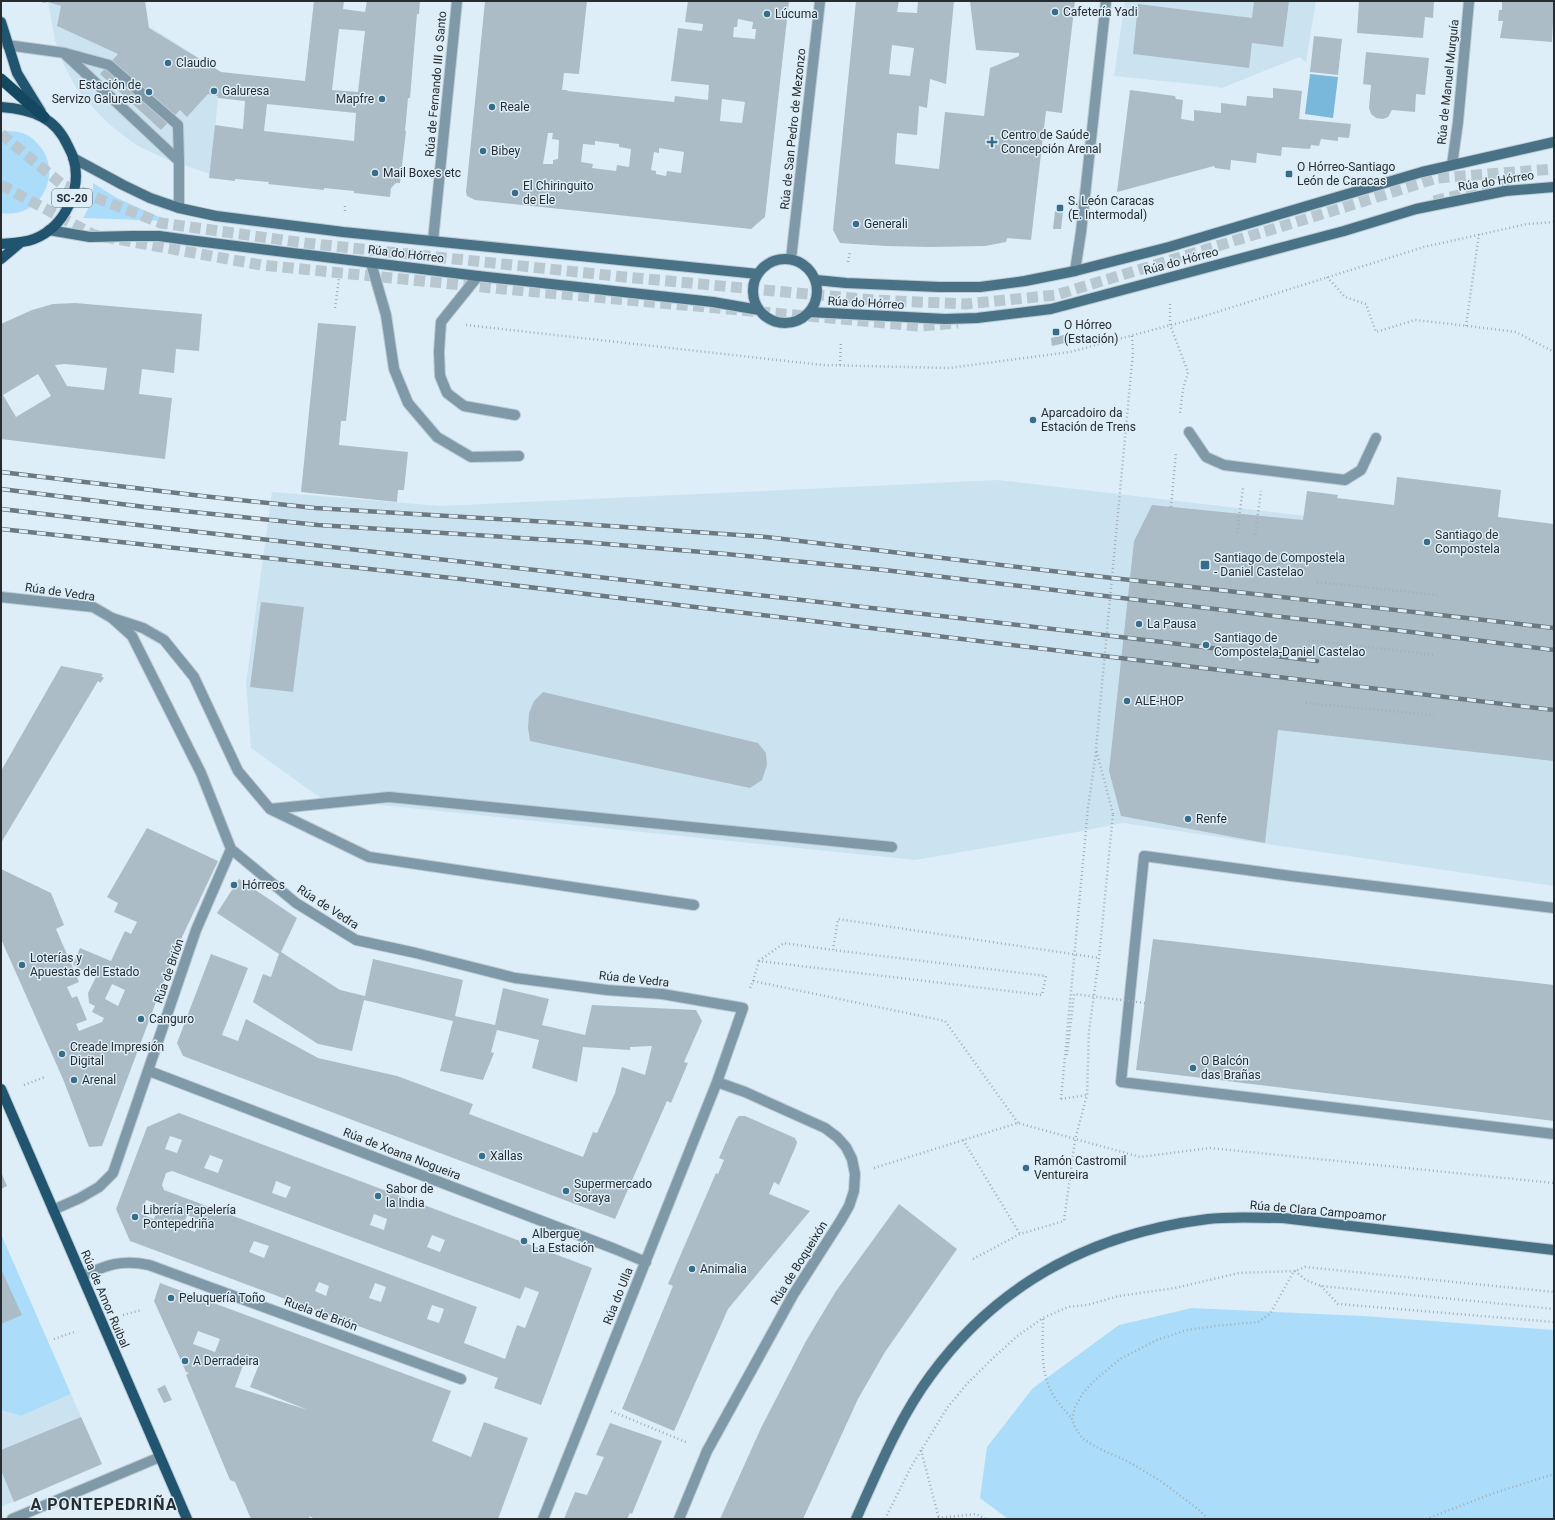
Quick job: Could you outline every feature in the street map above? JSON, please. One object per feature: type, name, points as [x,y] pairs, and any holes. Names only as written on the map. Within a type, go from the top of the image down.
[{"type":"highway","name":"SC-20","points":[[1,79],[44,117]]},
{"type":"main road","points":[[1,22],[17,73],[44,117]]},
{"type":"main road","name":"SC-20","points":[[1,107],[23,109],[44,117],[62,135],[73,158],[76,178],[72,198],[63,216],[49,230],[36,238],[20,243],[1,244]]},
{"type":"main road","name":"Rúa do Hórreo","points":[[816,280],[846,283],[939,287],[980,287],[1025,281],[1075,271],[1168,247],[1387,181],[1554,142]]},
{"type":"main road","name":"Rúa do Hórreo","points":[[73,158],[150,198],[179,208],[216,216],[433,242],[758,274]]},
{"type":"main road","name":"Rúa do Hórreo","points":[[809,312],[945,319],[977,318],[1051,309],[1344,231],[1416,209],[1505,191],[1554,187]]},
{"type":"main road","name":"Rúa do Hórreo","points":[[49,230],[90,237],[159,236],[478,276],[713,302],[759,310]]},
{"type":"main road","points":[[1,259],[20,243]]},
{"type":"main road","points":[[784,258],[791,259],[799,261],[806,266],[816,280],[818,291],[815,302],[809,312],[802,318],[793,322],[784,323],[766,317],[759,310],[755,302],[753,292],[754,282],[758,274],[769,263],[784,258]]},
{"type":"main road","name":"Rúa de Amor Ruibal","points":[[1,1089],[187,1519]]},
{"type":"main road","name":"Rúa de Clara Campoamor","points":[[856,1519],[879,1466],[898,1428],[913,1403],[931,1375],[973,1326],[1000,1301],[1026,1282],[1074,1256],[1105,1244],[1142,1232],[1176,1224],[1209,1219],[1244,1217],[1283,1218],[1554,1250]]},
{"type":"street","name":"Rúa de Fernando III o Santo","points":[[433,242],[457,1]]},
{"type":"street","name":"Rúa de San Pedro de Mezonzo","points":[[791,259],[794,244],[820,1]]},
{"type":"street","points":[[1075,271],[1081,232],[1106,1]]},
{"type":"street","name":"Rúa de Manuel Murguía","points":[[1452,165],[1458,122],[1469,1]]},
{"type":"street","points":[[7,45],[65,53],[109,65],[178,125],[179,208]]},
{"type":"street","points":[[65,53],[179,161]]},
{"type":"street","points":[[371,263],[386,315],[394,369],[408,403],[437,437],[471,457],[519,456]]},
{"type":"street","points":[[478,276],[441,322],[439,352],[440,376],[448,392],[464,406],[515,415]]},
{"type":"street","points":[[1189,432],[1206,457],[1224,465],[1345,480],[1361,470],[1376,438]]},
{"type":"street","name":"Rúa de Vedra","points":[[1,597],[93,608],[112,618],[132,636],[201,773],[231,849],[296,903],[356,940],[416,953],[514,978],[607,990],[662,994],[743,1008]]},
{"type":"street","points":[[112,618],[142,628],[164,640],[194,677],[238,771],[270,809],[369,857],[694,905]]},
{"type":"street","points":[[270,809],[389,797],[892,847]]},
{"type":"street","name":"Rúa de Brión","points":[[53,1210],[80,1198],[99,1187],[113,1173],[196,930],[231,849]]},
{"type":"street","points":[[1554,908],[1144,856],[1121,1082],[1554,1134]]},
{"type":"street","points":[[717,1082],[743,1008]]},
{"type":"street","name":"Rúa de Xoana Nogueira","points":[[149,1071],[608,1246],[646,1262]]},
{"type":"street","name":"Rúa de Boqueixón","points":[[680,1519],[707,1451],[793,1295],[842,1220],[854,1192],[855,1174],[852,1159],[846,1147],[837,1137],[825,1128],[745,1092],[717,1082]]},
{"type":"street","name":"Rúa do Ulla","points":[[543,1519],[717,1082]]},
{"type":"street","name":"Ruela de Brión","points":[[82,1276],[114,1263],[134,1262],[149,1265],[461,1379]]},
{"type":"street","points":[[12,1519],[24,1517],[160,1457]]},
{"type":"path","points":[[344,212],[345,203]]},
{"type":"path","points":[[1466,326],[1479,234]]},
{"type":"path","points":[[848,267],[850,252]]},
{"type":"path","points":[[335,308],[339,277]]},
{"type":"path","points":[[1327,277],[1345,297],[1366,304],[1376,332],[1415,320],[1516,332],[1554,352]]},
{"type":"path","points":[[1170,304],[1170,326],[1188,372],[1183,389]]},
{"type":"path","points":[[1061,1099],[1088,808],[1096,750],[1133,352],[1132,336]]},
{"type":"path","points":[[840,365],[841,341]]},
{"type":"path","points":[[1237,533],[1245,468]]},
{"type":"path","points":[[1254,535],[1264,470]]},
{"type":"path","points":[[1317,582],[1437,596]]},
{"type":"path","points":[[1308,640],[1433,655]]},
{"type":"path","points":[[1306,703],[1434,715]]},
{"type":"path","points":[[973,1259],[1020,1234],[1064,1221],[1075,1140],[1087,1095],[1088,1031],[1095,996],[1113,814],[1096,750]]},
{"type":"path","points":[[833,950],[838,919],[1099,958]]},
{"type":"path","points":[[743,1008],[759,961],[784,943],[1046,976],[1042,995],[759,961]]},
{"type":"path","points":[[753,981],[945,1021],[1018,1123]]},
{"type":"path","points":[[1061,1099],[1074,994],[1145,1003]]},
{"type":"path","points":[[24,1085],[45,1077]]},
{"type":"path","points":[[1061,1099],[1087,1095]]},
{"type":"path","points":[[855,1174],[1018,1123],[1140,1157],[1210,1148],[1554,1183]]},
{"type":"path","points":[[963,1140],[1020,1234]]},
{"type":"path","points":[[885,1519],[921,1450],[947,1408],[966,1385],[1016,1337],[1043,1318],[1068,1307],[1087,1305],[1119,1296],[1175,1288],[1239,1273],[1295,1271],[1305,1267],[1554,1292]]},
{"type":"path","points":[[1295,1271],[1306,1280],[1321,1286],[1554,1309]]},
{"type":"path","points":[[1072,1419],[1074,1407],[1082,1394],[1095,1380],[1120,1359],[1157,1340],[1188,1330],[1258,1322],[1270,1314],[1295,1271]]},
{"type":"path","points":[[1321,1286],[1338,1304],[1554,1322]]},
{"type":"path","points":[[123,1315],[141,1310]]},
{"type":"path","points":[[1043,1318],[1043,1343],[1046,1376],[1050,1390],[1072,1419],[1076,1429],[1083,1438],[1100,1449],[1131,1464],[1162,1482],[1198,1509],[1208,1519]]},
{"type":"path","points":[[54,1339],[74,1332]]},
{"type":"path","points":[[611,1411],[707,1451]]},
{"type":"path","points":[[921,1450],[938,1519],[976,1514],[986,1519]]},
{"type":"path","points":[[1426,1519],[1494,1493],[1554,1474]]},
{"type":"shaded area","points":[[1125,1],[1316,1],[1306,62],[1299,57],[1222,88],[1114,76]]},
{"type":"shaded area","name":"Estación de Servizo Galuresa","points":[[48,2],[152,28],[221,72],[210,174],[166,159],[136,145],[110,125],[97,112],[76,88],[62,61],[55,40]]},
{"type":"shaded area","points":[[1310,74],[1338,77],[1333,118],[1305,114]]},
{"type":"shaded area","points":[[1,132],[21,133],[33,139],[44,152],[49,169],[47,186],[38,201],[23,211],[12,214],[1,213]]},
{"type":"shaded area","points":[[93,183],[117,198],[168,221],[83,218],[91,201]]},
{"type":"shaded area","points":[[998,480],[1554,545],[1554,886],[1123,823],[915,860],[322,799],[251,748],[246,683],[272,492],[441,506]]},
{"type":"shaded area","points":[[1,1234],[71,1394],[21,1416],[1,1410]]},
{"type":"shaded area","points":[[1192,1308],[1363,1316],[1554,1330],[1554,1519],[1008,1519],[980,1498],[987,1447],[1033,1388],[1119,1325]]},
{"type":"shaded area","points":[[71,1394],[102,1464],[1,1507],[1,1410],[21,1416]]},
{"type":"building","points":[[42,1],[145,1],[149,28],[221,72],[305,81],[314,1],[344,1],[343,9],[365,12],[367,1],[420,1],[419,14],[417,14],[410,98],[408,98],[400,183],[396,183],[391,188],[390,197],[354,193],[354,191],[324,188],[324,190],[268,184],[269,182],[235,179],[235,181],[209,178],[215,125],[243,129],[245,101],[218,98],[218,96],[208,94],[187,117],[180,110],[161,130],[100,74],[118,54],[57,26],[61,6],[48,2],[43,3]],"holes":[[[339,29],[365,31],[358,92],[332,90]],[[267,104],[356,113],[354,141],[264,131]]]},
{"type":"building","points":[[485,1],[587,1],[579,74],[564,73],[562,90],[674,102],[675,96],[708,100],[709,85],[671,81],[678,28],[702,31],[703,24],[685,22],[688,1],[789,1],[765,217],[751,229],[475,200],[467,196],[466,192]],"holes":[[[738,19],[753,22],[752,29],[756,29],[755,39],[733,37],[734,27],[737,27]],[[722,99],[745,102],[742,123],[720,121]],[[548,133],[553,133],[552,139],[559,140],[558,159],[553,160],[553,164],[543,164]],[[595,141],[619,144],[619,147],[631,149],[629,167],[617,165],[616,171],[592,168],[593,164],[581,162],[583,144],[595,145]],[[659,148],[684,152],[681,173],[667,171],[666,176],[656,174],[656,171],[651,170],[654,152],[659,153]]]},
{"type":"building","points":[[856,1],[899,1],[897,12],[917,13],[918,1],[954,1],[946,84],[930,79],[927,108],[919,106],[917,135],[897,133],[895,164],[939,169],[945,112],[984,116],[990,68],[1019,56],[1019,53],[976,50],[970,1],[1075,1],[1062,113],[1046,111],[1031,240],[1007,238],[1006,242],[985,246],[886,246],[840,243],[833,230]],"holes":[[[892,45],[914,48],[910,76],[889,74]]]},
{"type":"building","points":[[1254,1],[1289,1],[1283,47],[1252,43],[1249,68],[1133,54],[1138,4],[1252,18]]},
{"type":"building","points":[[1359,1],[1434,1],[1433,18],[1425,17],[1423,38],[1357,33]]},
{"type":"building","points":[[1502,1],[1554,1],[1552,42],[1500,38],[1503,21],[1498,21],[1499,10],[1502,10]]},
{"type":"building","points":[[1314,36],[1342,39],[1338,75],[1310,72]]},
{"type":"building","points":[[1366,52],[1429,58],[1425,95],[1416,94],[1415,112],[1392,110],[1388,117],[1383,119],[1376,118],[1371,114],[1369,108],[1371,85],[1363,84]]},
{"type":"building","points":[[1273,88],[1302,91],[1299,119],[1351,124],[1349,138],[1338,137],[1338,141],[1321,139],[1319,146],[1311,145],[1310,149],[1282,147],[1281,156],[1257,153],[1256,163],[1231,160],[1230,170],[1215,168],[1214,166],[1117,192],[1130,90],[1175,96],[1176,99],[1183,100],[1181,119],[1194,121],[1194,110],[1221,113],[1221,103],[1246,106],[1247,96],[1273,98]]},
{"type":"building","points":[[1055,211],[1063,212],[1061,229],[1053,229]]},
{"type":"building","points":[[75,303],[202,314],[199,351],[176,349],[174,373],[142,369],[139,394],[172,398],[165,459],[1,439],[1,324],[32,310],[53,304]],"holes":[[[65,364],[107,368],[104,390],[67,386],[55,365]],[[38,374],[51,396],[16,417],[3,395]]]},
{"type":"building","points":[[318,323],[356,326],[346,421],[341,421],[339,445],[408,452],[404,490],[398,490],[397,502],[301,492]]},
{"type":"building","points":[[1068,334],[1069,342],[1052,346],[1051,338]]},
{"type":"building","points":[[1397,477],[1501,490],[1498,517],[1554,524],[1554,761],[1278,730],[1265,843],[1121,816],[1109,771],[1134,541],[1152,505],[1303,520],[1307,491],[1338,495],[1337,498],[1394,505]]},
{"type":"building","points":[[261,602],[304,607],[293,692],[250,687]]},
{"type":"building","points":[[61,666],[103,674],[101,676],[104,678],[100,683],[98,681],[1,843],[1,771]]},
{"type":"building","points":[[543,692],[758,743],[766,753],[767,765],[762,780],[750,788],[530,741],[528,728],[529,713],[534,701]]},
{"type":"building","points":[[147,828],[218,861],[174,954],[102,1146],[89,1147],[63,1079],[1,939],[1,869],[51,893],[64,925],[56,929],[79,982],[67,987],[72,998],[77,996],[87,1020],[76,1024],[79,1031],[102,1022],[104,1018],[92,1012],[95,1006],[89,1003],[88,993],[96,977],[73,965],[80,948],[111,961],[125,931],[131,934],[137,922],[114,912],[118,903],[107,897]],"holes":[[[112,984],[125,990],[118,1006],[105,999]]]},
{"type":"building","points":[[239,879],[297,918],[281,952],[340,990],[365,996],[373,959],[463,980],[455,1016],[495,1025],[503,988],[549,999],[542,1025],[585,1035],[592,1005],[696,1010],[702,1021],[684,1062],[688,1063],[671,1103],[667,1101],[615,1219],[183,1056],[177,1043],[211,954],[248,968],[222,1035],[238,1041],[246,1019],[318,1058],[397,1076],[473,1104],[469,1114],[583,1157],[593,1132],[597,1133],[615,1093],[622,1067],[645,1075],[652,1046],[630,1047],[630,1050],[583,1047],[577,1082],[532,1068],[539,1040],[497,1030],[491,1052],[494,1053],[483,1080],[440,1071],[453,1021],[364,1000],[352,1051],[318,1044],[253,1002],[263,974],[271,977],[279,954],[217,913]]},
{"type":"building","points":[[1153,939],[1554,985],[1554,1121],[1136,1070]]},
{"type":"building","points":[[179,1113],[592,1268],[541,1405],[494,1388],[498,1378],[130,1241],[116,1209],[147,1127]],"holes":[[[170,1136],[182,1140],[177,1153],[165,1149]],[[210,1155],[223,1160],[218,1173],[204,1168]],[[172,1171],[520,1299],[525,1287],[539,1292],[525,1328],[517,1325],[505,1359],[464,1343],[477,1307],[164,1190],[162,1185],[166,1173]],[[276,1181],[291,1187],[286,1198],[272,1193]],[[146,1200],[159,1205],[154,1219],[141,1214]],[[374,1214],[387,1219],[384,1230],[370,1225]],[[187,1215],[199,1220],[195,1232],[183,1227]],[[432,1235],[445,1240],[440,1252],[427,1247]],[[254,1241],[269,1246],[264,1258],[249,1252]],[[319,1282],[329,1286],[326,1296],[315,1291]],[[375,1283],[386,1287],[381,1302],[369,1298]],[[432,1305],[444,1309],[439,1323],[427,1319]]]},
{"type":"building","points":[[739,1116],[745,1116],[795,1138],[797,1142],[796,1146],[779,1185],[774,1182],[769,1194],[810,1211],[728,1309],[674,1431],[622,1409],[673,1286],[668,1284],[716,1173],[718,1174],[724,1160],[719,1158],[736,1119]]},
{"type":"building","points":[[1,1172],[7,1186],[1,1189]]},
{"type":"building","points":[[899,1204],[957,1249],[885,1352],[858,1399],[803,1519],[720,1519],[761,1428],[806,1341],[836,1291]]},
{"type":"building","points":[[1,1269],[22,1315],[1,1324]]},
{"type":"building","points":[[160,1283],[451,1391],[432,1441],[471,1457],[484,1422],[528,1438],[498,1519],[315,1519],[309,1516],[310,1519],[251,1519],[235,1482],[230,1480],[186,1375],[189,1373],[186,1372],[154,1301]],"holes":[[[198,1331],[220,1339],[215,1352],[193,1344]],[[246,1357],[260,1362],[250,1387],[308,1410],[235,1387]]]},
{"type":"building","points":[[165,1385],[172,1400],[164,1403],[157,1389]]},
{"type":"building","points":[[81,1417],[102,1464],[14,1502],[1,1470],[1,1450]]},
{"type":"building","points":[[610,1423],[662,1441],[632,1514],[630,1513],[627,1519],[564,1519],[575,1492],[587,1495],[604,1457],[596,1455]]},
{"type":"tunnel","points":[[1,134],[63,185],[161,223],[305,243],[624,277],[873,300],[966,304],[1056,295],[1437,178],[1554,169]]},
{"type":"tunnel","points":[[1,185],[94,235],[261,265],[493,288],[919,326],[958,323]]},
{"type":"tunnel","points":[[1434,201],[1488,188],[1512,187]]},
{"type":"railway","points":[[1,472],[315,508],[766,537],[1554,628]]},
{"type":"railway","points":[[1,489],[145,507],[318,525],[583,542],[726,554],[884,570],[1554,650]]},
{"type":"railway","points":[[1,509],[824,602],[1317,661]]},
{"type":"railway","points":[[1,529],[461,579],[1554,710]]},
{"type":"place","name":"Cafetería Yadi","points":[[1055,12]]},
{"type":"place","name":"Lúcuma","points":[[767,14]]},
{"type":"place","name":"Claudio","points":[[168,63]]},
{"type":"place","name":"Galuresa","points":[[214,91]]},
{"type":"place","name":"Estación de Servizo Galuresa","points":[[149,92]]},
{"type":"place","name":"Mapfre","points":[[382,99]]},
{"type":"place","name":"Reale","points":[[492,107]]},
{"type":"place","name":"Centro de Saúde Concepción Arenal","points":[[992,142]]},
{"type":"place","name":"Bibey","points":[[483,151]]},
{"type":"place","name":"Mail Boxes etc","points":[[375,173]]},
{"type":"place","name":"O Hórreo-Santiago León de Caracas","points":[[1289,174]]},
{"type":"place","name":"El Chiringuito de Ele","points":[[515,193]]},
{"type":"place","name":"S. León Caracas (E. Intermodal)","points":[[1060,208]]},
{"type":"place","name":"Generali","points":[[856,224]]},
{"type":"place","name":"O Hórreo (Estación)","points":[[1056,332]]},
{"type":"place","name":"Aparcadoiro da Estación de Trens","points":[[1033,420]]},
{"type":"place","name":"Santiago de Compostela","points":[[1427,542]]},
{"type":"place","name":"Santiago de Compostela - Daniel Castelao","points":[[1205,565]]},
{"type":"place","name":"La Pausa","points":[[1139,624]]},
{"type":"place","name":"Santiago de Compostela-Daniel Castelao","points":[[1206,645]]},
{"type":"place","name":"ALE-HOP","points":[[1127,701]]},
{"type":"place","name":"Renfe","points":[[1188,819]]},
{"type":"place","name":"Hórreos","points":[[234,885]]},
{"type":"place","name":"Loterías y Apuestas del Estado","points":[[22,965]]},
{"type":"place","name":"Canguro","points":[[141,1019]]},
{"type":"place","name":"Creade Impresión Digital","points":[[62,1054]]},
{"type":"place","name":"O Balcón das Brañas","points":[[1193,1068]]},
{"type":"place","name":"Arenal","points":[[74,1080]]},
{"type":"place","name":"Xallas","points":[[482,1156]]},
{"type":"place","name":"Ramón Castromil Ventureira","points":[[1026,1168]]},
{"type":"place","name":"Supermercado Soraya","points":[[566,1191]]},
{"type":"place","name":"Sabor de la India","points":[[378,1196]]},
{"type":"place","name":"Librería Papelería Pontepedriña","points":[[135,1217]]},
{"type":"place","name":"Albergue La Estación","points":[[524,1241]]},
{"type":"place","name":"Animalia","points":[[692,1269]]},
{"type":"place","name":"Peluquería Toño","points":[[171,1298]]},
{"type":"place","name":"A Derradeira","points":[[185,1361]]},
{"type":"district","name":"A PONTEPEDRIÑA","points":[[104,1504]]}]
